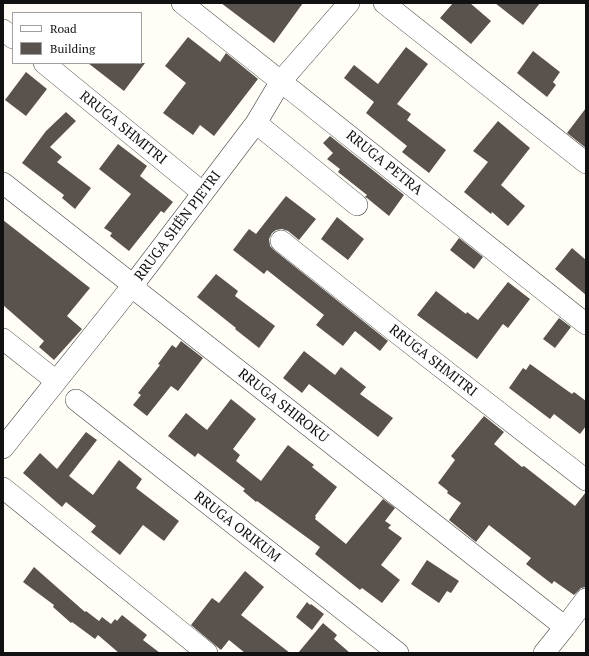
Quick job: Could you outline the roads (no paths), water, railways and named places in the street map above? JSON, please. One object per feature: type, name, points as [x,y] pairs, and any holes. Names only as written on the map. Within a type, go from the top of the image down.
[{"type":"street","name":"RRUGA PETRA","points":[[182,3],[586,324]]},
{"type":"street","name":"RRUGA SHËN PJETRI","points":[[3,448],[56,381],[142,294],[203,193],[256,123],[281,81],[349,3]]},
{"type":"street","points":[[384,3],[586,163]]},
{"type":"street","points":[[3,30],[12,37]]},
{"type":"street","name":"RRUGA SHMITRI","points":[[45,64],[203,193]]},
{"type":"street","points":[[256,123],[357,205]]},
{"type":"street","name":"RRUGA SHIROKU","points":[[3,183],[565,627]]},
{"type":"street","name":"RRUGA SHMITRI","points":[[281,241],[397,334],[586,480]]},
{"type":"street","points":[[3,339],[56,381]]},
{"type":"street","name":"RRUGA ORIKUM","points":[[76,400],[398,653]]},
{"type":"street","points":[[3,488],[207,653]]},
{"type":"street","points":[[544,653],[586,599]]}]
